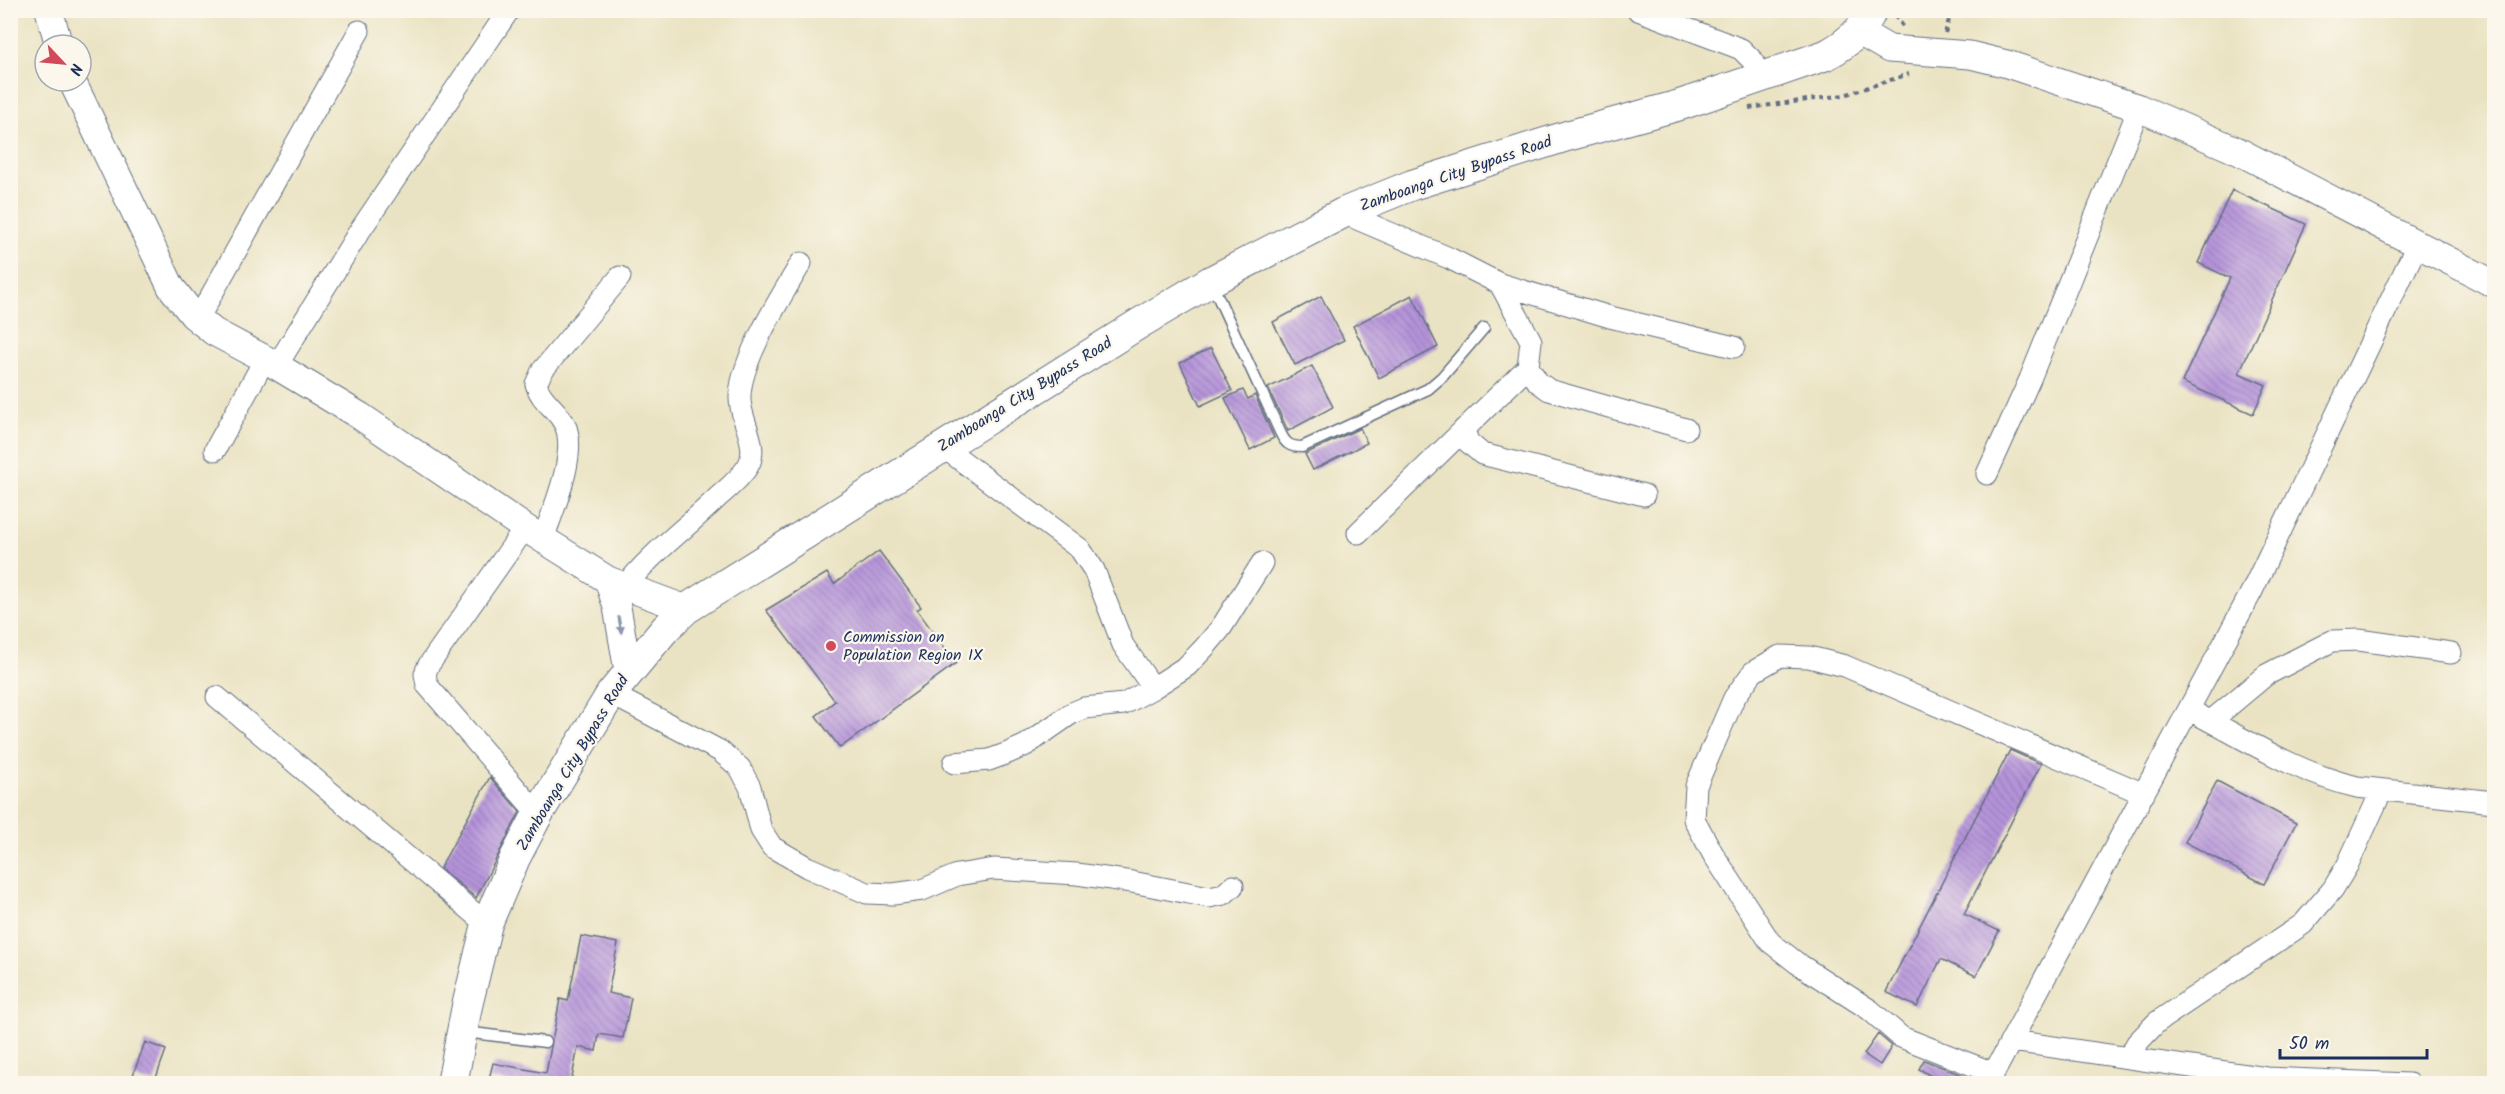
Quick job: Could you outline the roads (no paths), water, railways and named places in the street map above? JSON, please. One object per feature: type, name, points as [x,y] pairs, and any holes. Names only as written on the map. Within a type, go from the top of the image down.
[{"type":"main road","name":"Zamboanga City Bypass Road","points":[[452,1083],[487,924],[515,858],[538,814],[619,682],[666,628],[686,609],[1211,281],[1343,213],[1412,185],[1567,136],[1680,105],[1826,55],[1844,45],[1865,21]]},
{"type":"street","points":[[49,10],[56,33]]},
{"type":"street","points":[[215,450],[509,10]]},
{"type":"street","points":[[1638,10],[1741,49],[1754,62],[1757,77]]},
{"type":"street","points":[[1865,21],[1889,49],[1970,55],[2007,64],[2139,108],[2238,151],[2494,284]]},
{"type":"street","points":[[198,319],[359,31]]},
{"type":"street","points":[[78,93],[171,286],[180,300],[198,319],[214,332],[360,416],[534,534],[616,584],[686,609]]},
{"type":"street","points":[[1987,474],[2030,380],[2139,108]]},
{"type":"street","points":[[1343,213],[1449,258],[1500,284],[1621,320],[1734,347]]},
{"type":"street","points":[[2144,794],[1845,666],[1818,660],[1780,656],[1753,672],[1734,698],[1696,786],[1694,819],[1748,911],[1770,942],[1797,963],[1870,1010],[1901,1037],[1990,1078],[2012,1041],[2189,710],[2252,591],[2418,243]]},
{"type":"street","points":[[616,584],[638,569],[695,519],[737,479],[749,464],[752,448],[740,399],[745,371],[773,313],[801,263]]},
{"type":"street","points":[[538,814],[427,685],[425,674],[428,666],[534,534],[566,465],[569,438],[562,419],[539,395],[536,384],[542,370],[620,277]]},
{"type":"street","points":[[1500,284],[1530,341],[1528,366],[1538,382],[1549,390],[1686,429]]},
{"type":"street","points":[[1358,533],[1528,366]]},
{"type":"street","points":[[1464,429],[1468,442],[1482,454],[1644,495]]},
{"type":"street","points":[[942,447],[1080,549],[1094,570],[1123,645],[1153,688]]},
{"type":"street","points":[[954,763],[989,760],[1008,753],[1026,745],[1084,708],[1124,704],[1187,666],[1216,634],[1262,563]]},
{"type":"street","points":[[616,584],[619,682],[740,768],[750,787],[761,830],[772,847],[807,867],[867,892],[893,894],[922,890],[957,875],[994,869],[1077,874],[1209,897],[1224,894],[1233,886]]},
{"type":"street","points":[[2211,722],[2266,675],[2332,641],[2359,640],[2451,653]]},
{"type":"street","points":[[217,697],[487,924]]},
{"type":"street","points":[[2189,710],[2320,778],[2357,787],[2494,802]]},
{"type":"street","points":[[2129,1057],[2137,1043],[2157,1022],[2303,924],[2333,889],[2347,866],[2382,790]]},
{"type":"street","points":[[2012,1041],[2267,1078],[2409,1083]]},
{"type":"lane","points":[[1211,281],[1280,432],[1288,445],[1295,447],[1302,447],[1428,389],[1442,377],[1484,327]]},
{"type":"lane","points":[[462,1031],[545,1042]]},
{"type":"place","name":"Commission on Population Region IX","points":[[831,646]]}]
